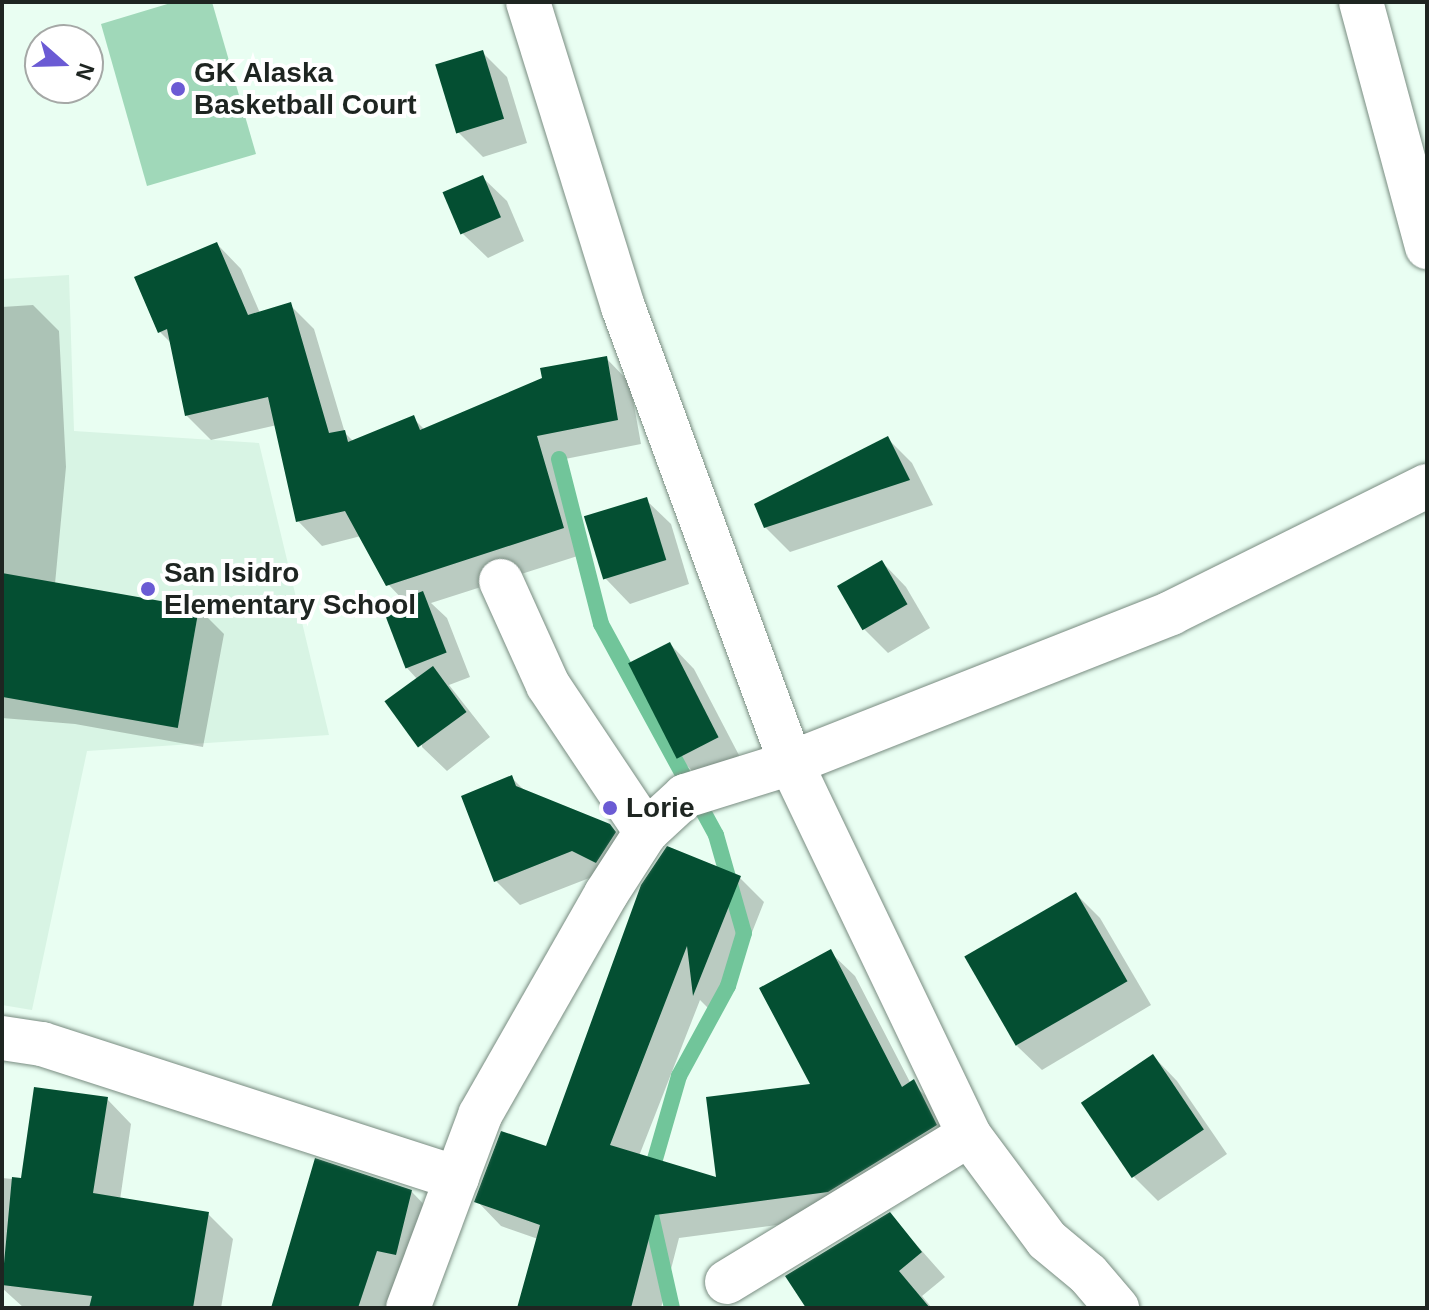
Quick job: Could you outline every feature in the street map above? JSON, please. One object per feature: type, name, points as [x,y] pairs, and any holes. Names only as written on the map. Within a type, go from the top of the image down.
[{"type":"street","points":[[528,2],[623,307],[791,763],[969,1135],[1047,1240],[1088,1274],[1117,1308]]},
{"type":"street","points":[[1361,2],[1427,247]]},
{"type":"street","points":[[408,1308],[480,1115],[646,832],[696,792],[791,763],[1171,613],[1427,486]]},
{"type":"street","points":[[501,581],[548,685],[646,832]]},
{"type":"street","points":[[2,1038],[42,1044],[457,1178]]},
{"type":"street","points":[[727,1282],[969,1135]]},
{"type":"shaded area","name":"San Isidro Elementary School","points":[[69,275],[74,431],[259,443],[329,735],[87,751],[32,1010],[2,1005],[2,279]]},
{"type":"green space","name":"GK Alaska Basketball Court","points":[[174,2],[212,2],[256,154],[147,186],[104,35],[104,24],[101,24]]},
{"type":"building","points":[[483,50],[504,119],[456,133],[435,65]]},
{"type":"building","points":[[483,175],[501,217],[460,235],[442,192]]},
{"type":"building","points":[[217,242],[248,315],[291,302],[329,433],[345,430],[348,442],[414,415],[420,430],[542,378],[540,368],[607,356],[618,420],[537,436],[564,528],[386,586],[345,511],[296,522],[268,397],[185,416],[167,329],[158,333],[134,277]]},
{"type":"building","points":[[888,436],[910,480],[764,528],[754,504]]},
{"type":"building","points":[[647,497],[666,560],[603,579],[584,516]]},
{"type":"building","points":[[882,560],[908,604],[862,630],[837,586]]},
{"type":"building","points":[[2,573],[199,608],[178,728],[2,697]]},
{"type":"building","points":[[423,591],[447,653],[406,668],[382,607]]},
{"type":"building","points":[[670,642],[719,737],[677,759],[628,663]]},
{"type":"building","points":[[433,666],[467,712],[418,747],[384,701]]},
{"type":"building","points":[[512,775],[516,786],[610,824],[616,832],[596,863],[572,851],[494,882],[461,796]]},
{"type":"building","points":[[667,846],[741,876],[693,996],[687,946],[610,1145],[716,1177],[706,1097],[810,1084],[759,988],[831,949],[902,1087],[914,1079],[937,1125],[828,1192],[655,1215],[631,1308],[517,1308],[540,1225],[474,1202],[501,1131],[546,1146],[641,885]]},
{"type":"building","points":[[1076,892],[1128,981],[1016,1046],[964,956]]},
{"type":"building","points":[[1153,1054],[1204,1129],[1132,1178],[1081,1103]]},
{"type":"building","points":[[34,1087],[108,1097],[93,1193],[209,1212],[193,1308],[89,1308],[92,1296],[2,1285],[12,1177],[21,1178]]},
{"type":"building","points":[[315,1158],[412,1190],[396,1255],[377,1251],[358,1308],[271,1308]]},
{"type":"building","points":[[890,1212],[922,1252],[899,1271],[930,1308],[806,1308],[785,1276]]},
{"type":"waterway","points":[[559,459],[601,624],[716,835],[744,933],[728,986],[679,1076],[649,1180]]},
{"type":"waterway","points":[[649,1206],[672,1308]]},
{"type":"place","name":"GK Alaska Basketball Court","points":[[178,89]]},
{"type":"place","name":"San Isidro Elementary School","points":[[148,589]]},
{"type":"place","name":"Lorie","points":[[610,808]]}]
